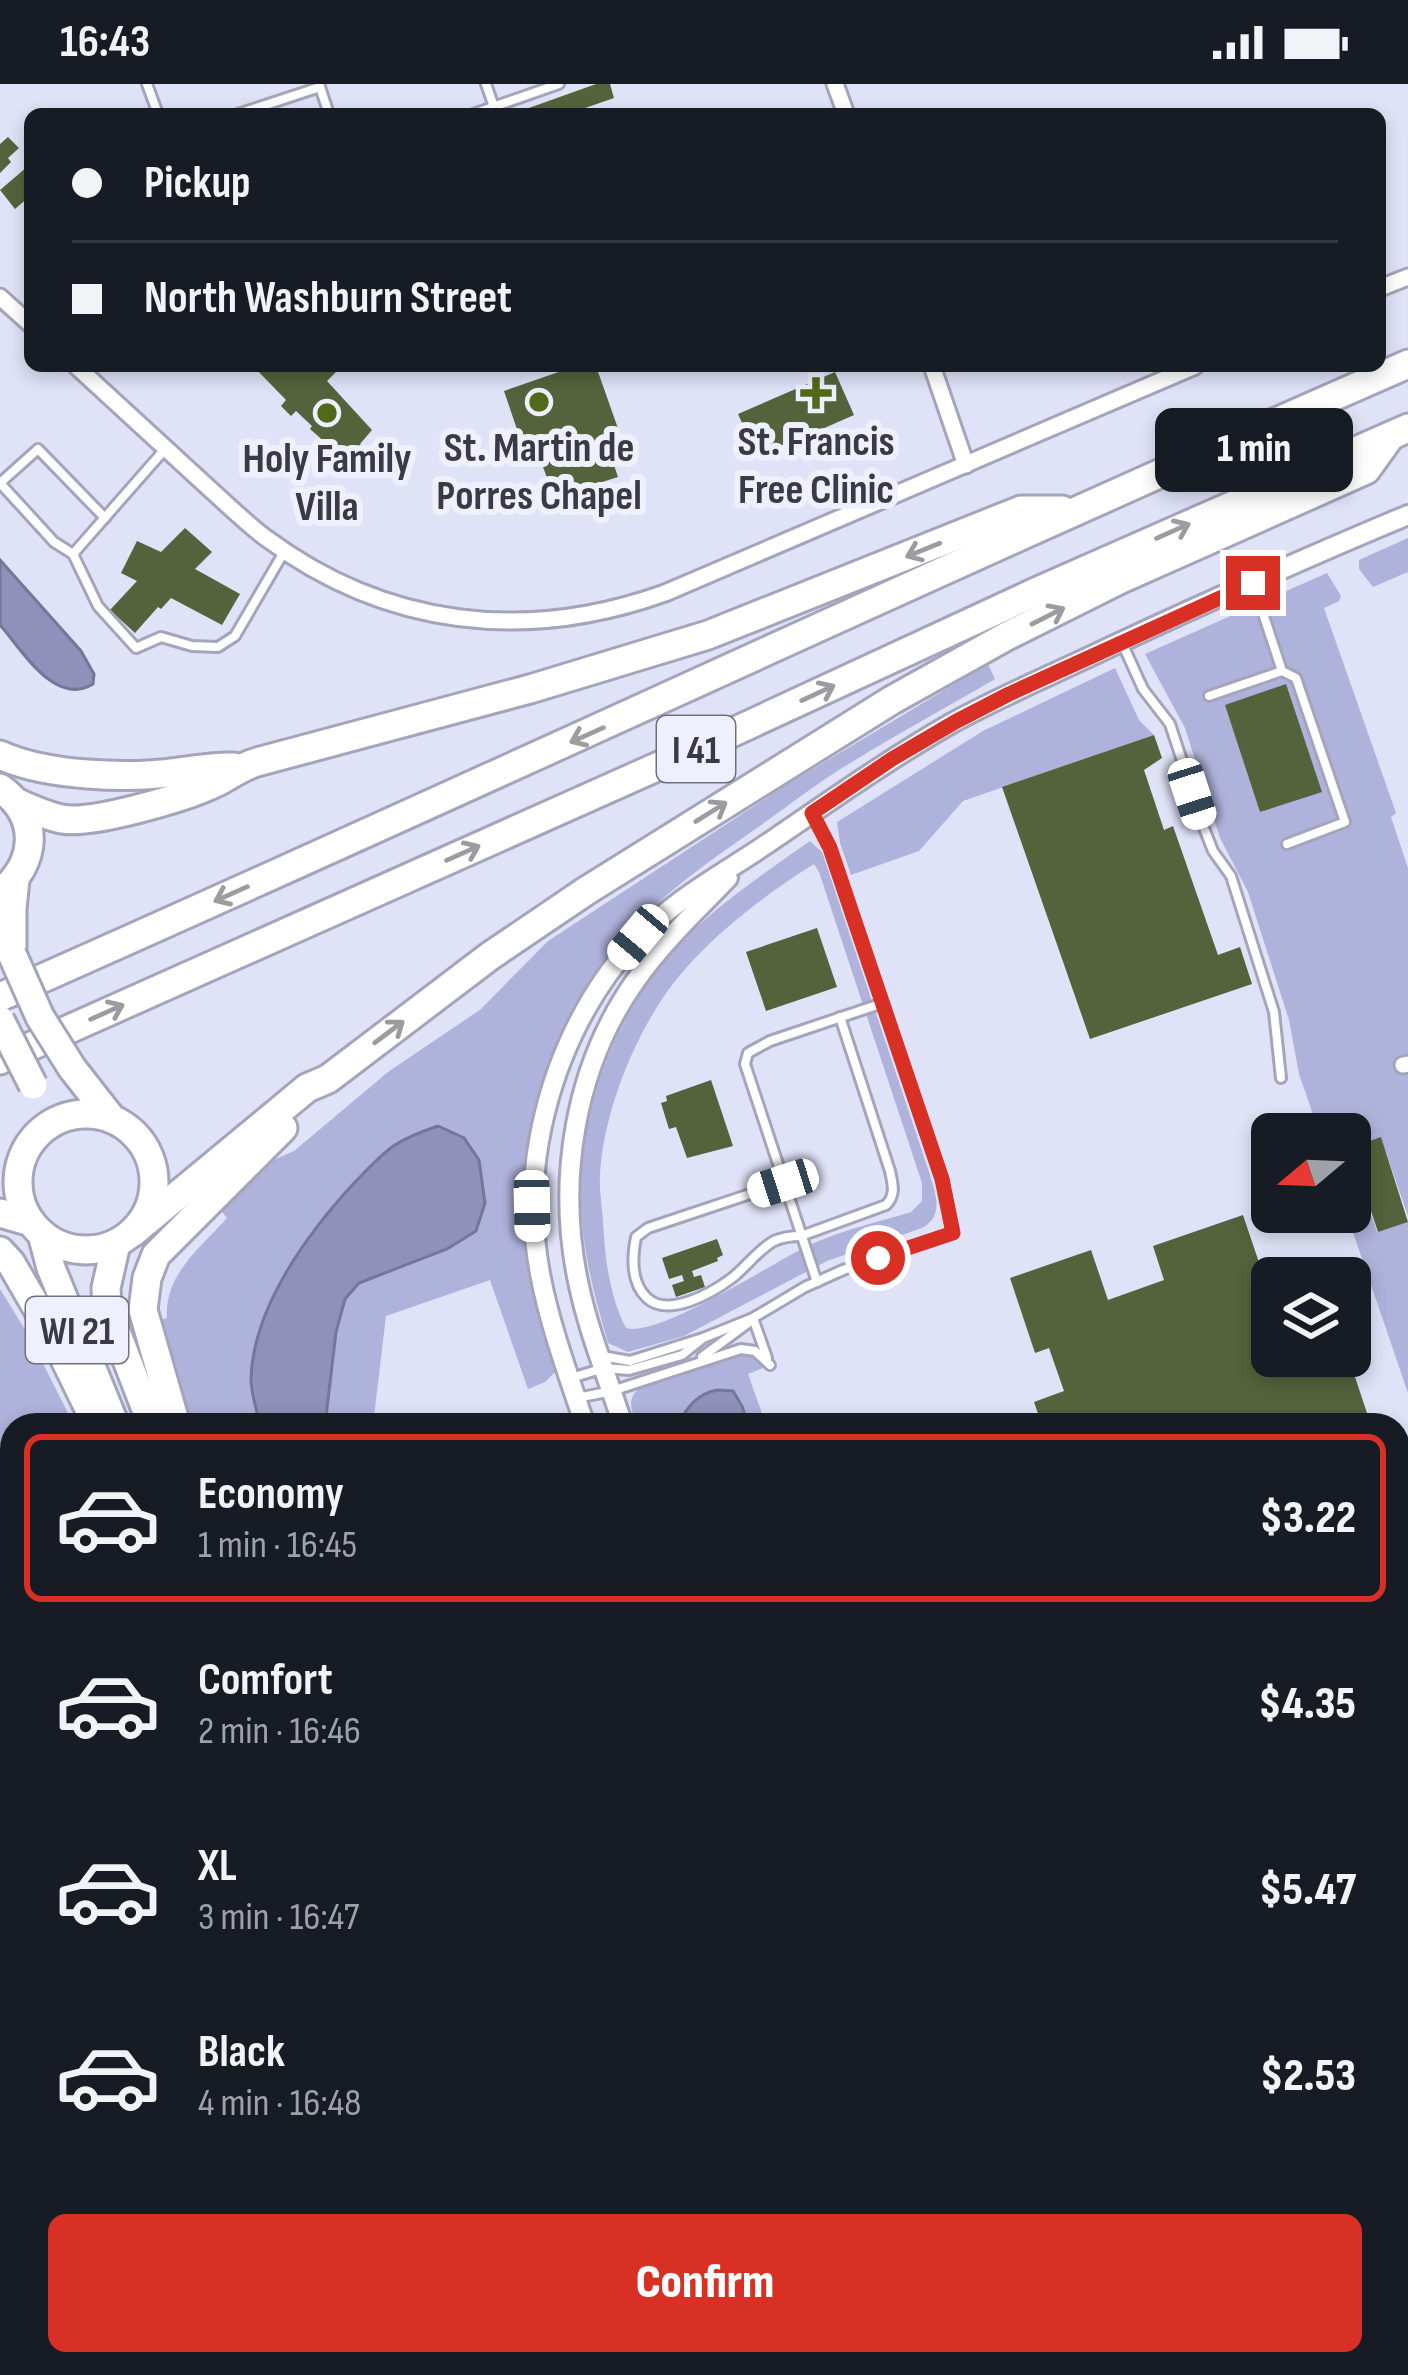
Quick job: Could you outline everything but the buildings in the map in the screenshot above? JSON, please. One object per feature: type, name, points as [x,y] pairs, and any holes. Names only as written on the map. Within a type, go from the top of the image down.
[{"type":"highway","name":"I 41","points":[[0,997],[660,702],[1074,510],[1408,364]]},
{"type":"highway","name":"I 41","points":[[0,1060],[1400,431]]},
{"type":"highway","points":[[173,1413],[143,1310],[147,1278],[156,1256],[328,1079],[490,956],[586,891],[892,700],[1119,580],[1366,470],[1400,431]]},
{"type":"highway","points":[[9,796],[63,819],[98,819],[215,783],[238,768],[708,635],[1021,510],[1074,510]]},
{"type":"highway","points":[[0,755],[27,766],[108,774],[238,768]]},
{"type":"highway","points":[[9,796],[25,818],[29,844],[23,868],[8,886],[17,970],[40,1018],[112,1120]]},
{"type":"highway","points":[[0,1021],[33,1085],[36,1137]]},
{"type":"highway","points":[[0,1213],[37,1228],[58,1244],[97,1250],[124,1238],[307,1088],[328,1079]]},
{"type":"highway","points":[[37,1228],[23,1207],[19,1189],[26,1152],[48,1126],[80,1114],[96,1115],[129,1129],[151,1161],[152,1200],[144,1218],[124,1238]]},
{"type":"highway","name":"WI 21","points":[[37,1228],[110,1413]]},
{"type":"highway","name":"WI 21","points":[[124,1238],[106,1288],[107,1308],[147,1413]]},
{"type":"highway","points":[[0,1251],[56,1339],[91,1413]]},
{"type":"street","points":[[0,297],[24,319]]},
{"type":"street","points":[[83,372],[262,536],[317,572],[412,610],[498,623],[611,610],[665,593],[1181,372]]},
{"type":"street","points":[[934,372],[967,465]]},
{"type":"street","points":[[581,1413],[540,1282],[532,1206],[539,1141],[565,1052],[585,1009],[638,937],[671,908],[955,722],[1408,515]]},
{"type":"street","points":[[619,1413],[579,1289],[569,1222],[572,1145],[584,1092],[601,1041],[634,982],[753,854]]},
{"type":"lane","points":[[486,84],[494,106]]},
{"type":"lane","points":[[488,108],[559,84]]},
{"type":"lane","points":[[255,108],[319,86]]},
{"type":"lane","points":[[73,554],[166,448]]},
{"type":"lane","points":[[105,518],[38,449],[0,483],[53,542],[73,554],[98,606],[136,648],[161,638],[218,647],[235,636],[285,551]]},
{"type":"lane","points":[[1253,583],[1282,671],[1296,678],[1345,822],[1287,844]]},
{"type":"lane","points":[[1122,642],[1143,689],[1170,724],[1204,828],[1231,876],[1274,1012],[1282,1078]]},
{"type":"lane","points":[[1209,696],[1282,671]]},
{"type":"lane","points":[[569,1378],[602,1362],[629,1370],[682,1354],[703,1338],[753,1318],[817,1282],[953,1233],[942,1179],[883,1003],[830,848],[812,813]]},
{"type":"lane","points":[[817,1282],[745,1064],[748,1053],[770,1041],[883,1003]]},
{"type":"lane","points":[[783,1183],[648,1228],[636,1237],[633,1268],[643,1294],[657,1306],[668,1307],[732,1278],[772,1242],[886,1205],[894,1191],[890,1171],[840,1018]]},
{"type":"lane","points":[[694,1363],[753,1318]]},
{"type":"lane","points":[[576,1399],[740,1348],[755,1351],[770,1365],[753,1318]]},
{"type":"shaded area","points":[[1408,538],[1408,572],[1373,587],[1359,569],[1359,560]]},
{"type":"shaded area","points":[[0,560],[81,651],[94,674],[93,684],[79,689],[53,682],[0,625]]},
{"type":"shaded area","points":[[1327,573],[1341,596],[1324,608],[1396,813],[1391,817],[1408,868],[1408,1216],[1381,1138],[1371,1141],[1371,1113],[1313,1113],[1248,892],[1220,838],[1185,728],[1145,654]]},
{"type":"shaded area","points":[[988,664],[995,679],[827,778],[671,891],[627,934],[576,1007],[541,1089],[524,1176],[529,1279],[556,1371],[528,1389],[490,1280],[386,1316],[374,1413],[326,1413],[345,1299],[359,1283],[386,1271],[485,1203],[260,1332],[251,1380],[258,1413],[181,1413],[154,1322],[167,1318],[178,1275],[227,1218],[218,1207],[255,1168],[294,1151],[388,1072],[481,1009],[548,941],[783,787]]},
{"type":"shaded area","points":[[1115,668],[1139,720],[1154,735],[963,801],[919,851],[851,875],[837,822],[983,731]]},
{"type":"shaded area","points":[[810,841],[822,852],[930,1175],[936,1211],[922,1228],[827,1261],[684,1336],[628,1352],[608,1343],[594,1293],[581,1207],[586,1132],[608,1057],[624,1022],[666,958],[720,907]],"holes":[[[814,864],[922,1183],[922,1201],[911,1212],[812,1244],[690,1310],[642,1328],[626,1328],[609,1276],[600,1181],[608,1122],[627,1065],[654,1011],[701,953],[797,875]]]},
{"type":"shaded area","points":[[438,1126],[464,1138],[479,1160],[485,1203],[476,1231],[447,1249],[359,1283],[345,1299],[326,1413],[257,1413],[251,1385],[254,1352],[261,1325],[286,1273],[354,1183],[389,1149]]},
{"type":"shaded area","points":[[1371,1214],[1377,1232],[1408,1222],[1408,1393],[1371,1285],[1371,1257],[1361,1257],[1353,1233],[1371,1233]]},
{"type":"shaded area","points":[[0,1289],[68,1413],[0,1413]]},
{"type":"shaded area","points":[[738,1354],[752,1355],[763,1368],[748,1374],[762,1413],[744,1413],[733,1391],[700,1399],[686,1413],[633,1413],[632,1400],[641,1387]]},
{"type":"shaded area","points":[[733,1391],[744,1413],[685,1413],[704,1395]]},
{"type":"place","name":"St. Francis Free Clinic","points":[[816,393]]},
{"type":"place","name":"St. Martin de Porres Chapel","points":[[539,402]]},
{"type":"place","name":"Holy Family Villa","points":[[327,413]]},
{"type":"route","points":[[878,1258],[953,1233],[926,1131],[830,848],[812,813],[955,722],[1253,583]]}]
